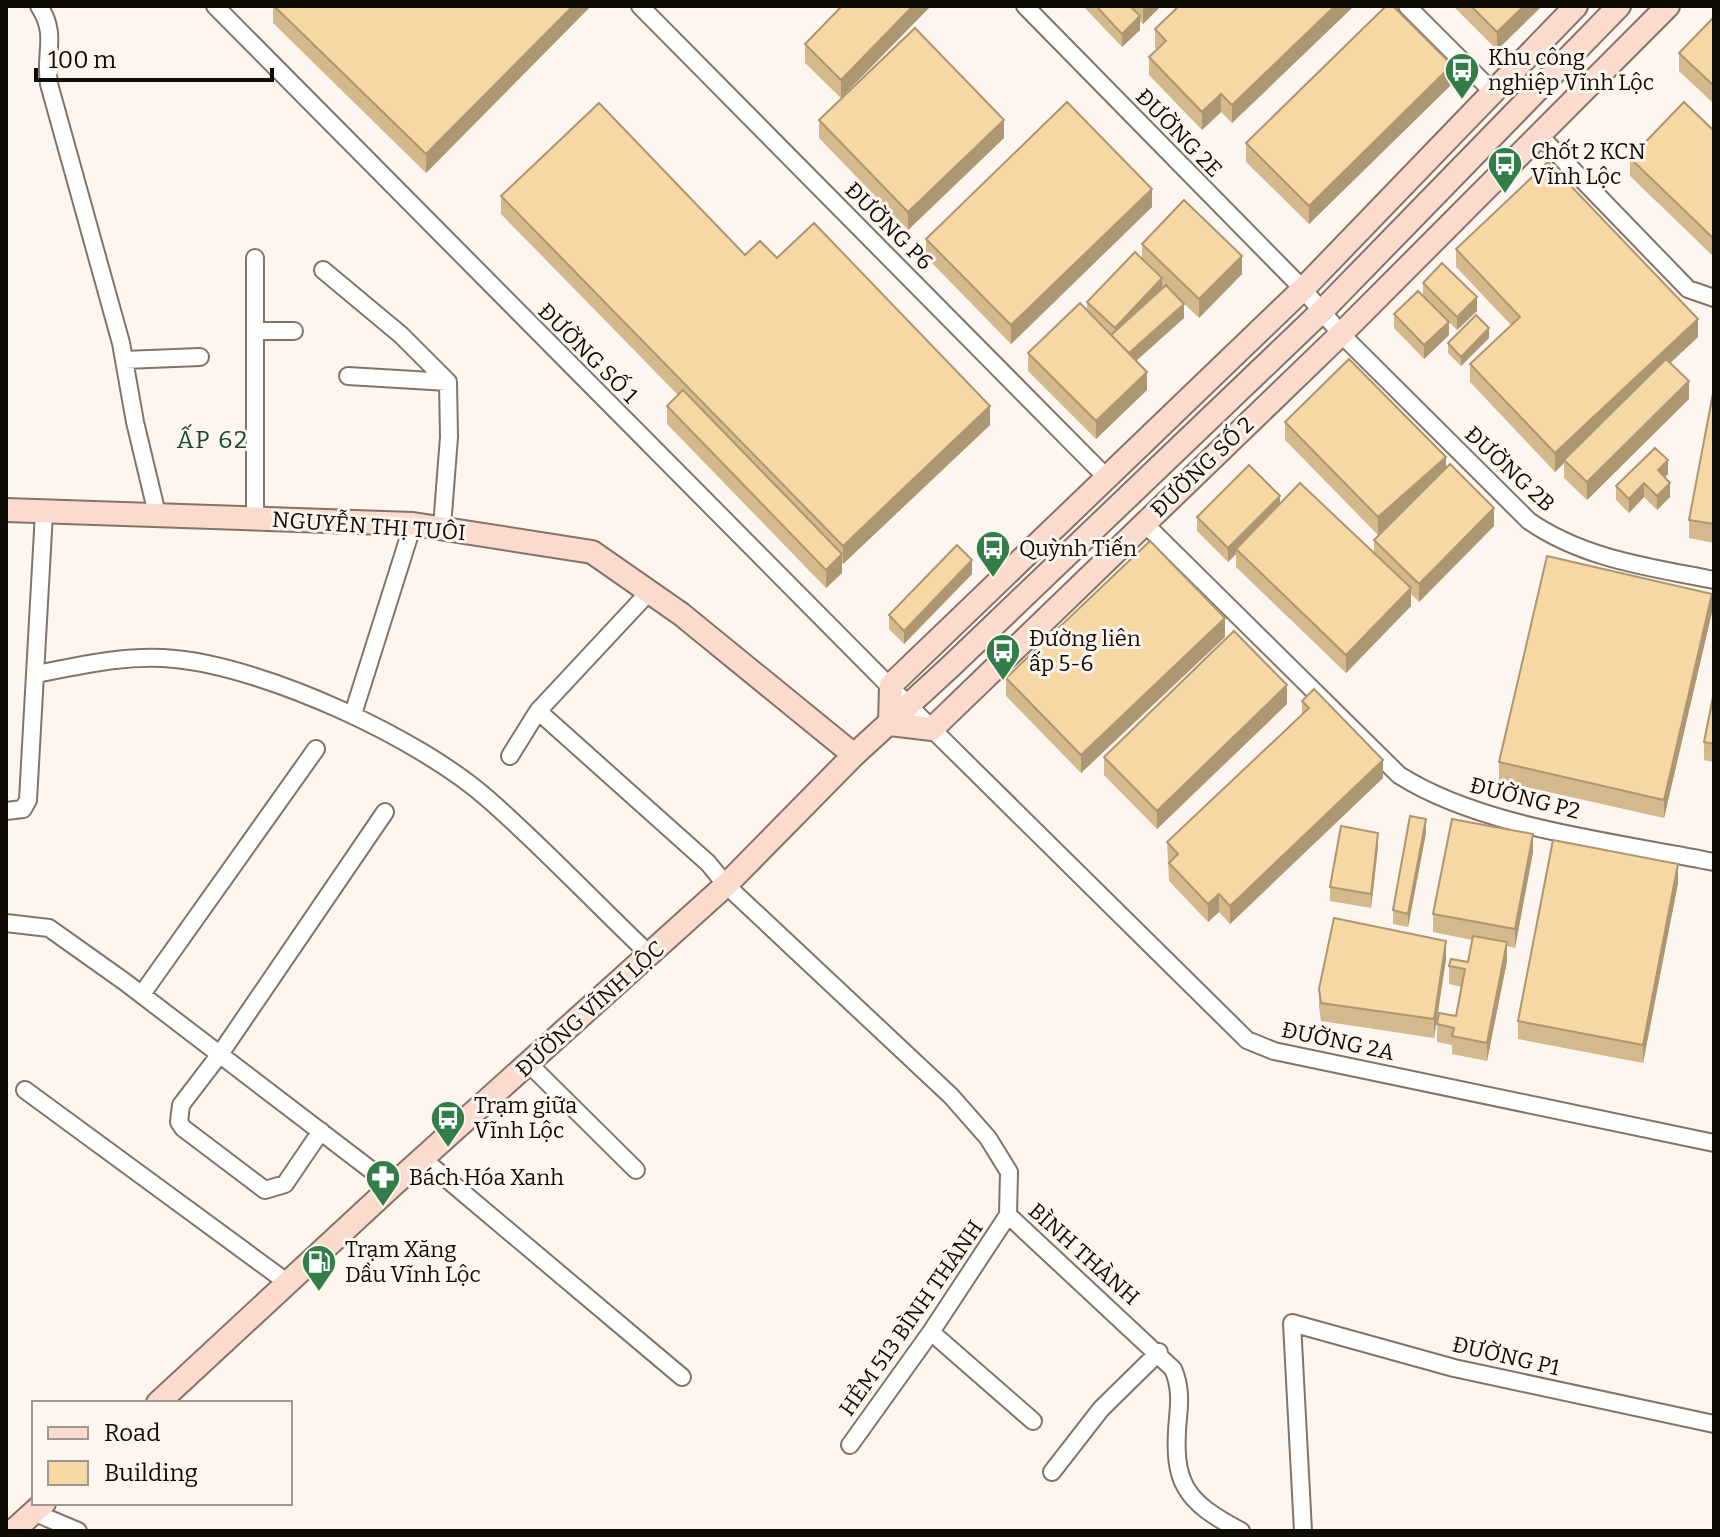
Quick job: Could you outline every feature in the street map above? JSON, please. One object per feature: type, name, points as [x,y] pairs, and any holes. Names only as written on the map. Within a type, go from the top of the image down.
[{"type":"main road","points":[[932,729],[890,724],[891,685],[1303,289],[1576,6]]},
{"type":"main road","name":"ĐƯỜNG SỐ 2","points":[[908,704],[1322,311],[1619,6]]},
{"type":"main road","name":"ĐƯỜNG SỐ 2","points":[[932,729],[1341,334],[1668,6]]},
{"type":"main road","name":"NGUYỄN THỊ TUÔI","points":[[6,510],[158,518],[413,524],[592,552],[649,592],[854,755]]},
{"type":"main road","name":"ĐƯỜNG VĨNH LỘC","points":[[160,1401],[392,1186],[726,885],[908,704]]},
{"type":"main road","points":[[13,1531],[38,1508]]},
{"type":"street","points":[[39,6],[52,27],[47,69],[49,84],[124,360],[158,518]]},
{"type":"street","name":"ĐƯỜNG SỐ 1","points":[[215,6],[932,729]]},
{"type":"street","name":"ĐƯỜNG P6","points":[[640,6],[1107,478]]},
{"type":"street","name":"ĐƯỜNG 2E","points":[[1025,6],[1322,311]]},
{"type":"street","points":[[1407,6],[1493,92]]},
{"type":"street","points":[[1539,135],[1688,289],[1714,298]]},
{"type":"street","points":[[255,258],[255,519]]},
{"type":"street","points":[[323,270],[401,335],[448,382],[449,437],[442,527]]},
{"type":"street","name":"ĐƯỜNG 2B","points":[[1322,311],[1341,334],[1529,521],[1556,540],[1612,559],[1714,580]]},
{"type":"street","points":[[256,331],[294,331]]},
{"type":"street","points":[[124,360],[200,357]]},
{"type":"street","points":[[348,376],[448,382]]},
{"type":"street","points":[[6,811],[23,809],[28,800],[44,513]]},
{"type":"street","name":"ĐƯỜNG P2","points":[[1144,523],[1399,775],[1420,788],[1477,813],[1714,862]]},
{"type":"street","points":[[353,714],[413,524]]},
{"type":"street","points":[[510,756],[538,711],[649,592]]},
{"type":"street","points":[[37,674],[111,659],[175,659],[247,675],[353,714],[454,774],[487,798],[650,955]]},
{"type":"street","name":"BÌNH THÀNH","points":[[538,711],[708,863],[726,885],[947,1092],[988,1138],[1009,1172],[1008,1215],[1159,1352],[1173,1369],[1179,1387],[1179,1479],[1189,1497],[1214,1517],[1241,1531]]},
{"type":"street","name":"ĐƯỜNG 2A","points":[[932,729],[1247,1040],[1274,1051],[1714,1143]]},
{"type":"street","points":[[142,994],[316,749]]},
{"type":"street","points":[[321,1131],[285,1184],[265,1190],[183,1128],[179,1122],[181,1105],[220,1054],[385,812]]},
{"type":"street","points":[[6,923],[49,928],[142,994],[392,1186]]},
{"type":"street","points":[[529,1064],[636,1170]]},
{"type":"street","points":[[25,1090],[288,1283]]},
{"type":"street","points":[[423,1159],[682,1377]]},
{"type":"street","name":"HẺM 513 BÌNH THÀNH","points":[[850,1445],[931,1332],[1008,1215]]},
{"type":"street","name":"ĐƯỜNG P1","points":[[1303,1531],[1292,1323],[1454,1368],[1714,1424]]},
{"type":"street","points":[[931,1332],[1033,1421]]},
{"type":"street","points":[[1052,1472],[1101,1409],[1159,1352]]},
{"type":"street","points":[[38,1508],[78,1531]]},
{"type":"building","points":[[274,6],[573,6],[426,154]]},
{"type":"building","points":[[842,6],[913,6],[841,80],[805,44]]},
{"type":"building","points":[[1096,6],[1130,6],[1140,16],[1122,34]]},
{"type":"building","points":[[1179,6],[1335,6],[1232,105],[1221,94],[1202,112],[1149,57],[1166,41],[1155,29]]},
{"type":"building","points":[[1386,6],[1393,6],[1452,65],[1309,206],[1246,143]]},
{"type":"building","points":[[1471,6],[1524,6],[1497,32]]},
{"type":"building","points":[[1714,17],[1714,86],[1679,53]]},
{"type":"building","points":[[915,28],[1004,120],[908,212],[819,120]]},
{"type":"building","points":[[1067,102],[1152,189],[1011,325],[926,239]]},
{"type":"building","points":[[1684,102],[1714,131],[1714,239],[1630,158]]},
{"type":"building","points":[[599,103],[745,255],[760,241],[777,258],[814,223],[990,406],[843,546],[501,196]]},
{"type":"building","points":[[1548,162],[1698,319],[1555,453],[1470,364],[1520,317],[1456,249]]},
{"type":"building","points":[[1184,200],[1242,256],[1199,299],[1142,244]]},
{"type":"building","points":[[1135,252],[1162,278],[1115,328],[1087,302]]},
{"type":"building","points":[[1442,263],[1477,297],[1457,317],[1423,283]]},
{"type":"building","points":[[1166,285],[1184,304],[1129,353],[1111,335]]},
{"type":"building","points":[[1418,291],[1449,322],[1424,345],[1394,314]]},
{"type":"building","points":[[1080,303],[1147,372],[1096,421],[1028,353]]},
{"type":"building","points":[[1476,315],[1489,328],[1461,357],[1448,343]]},
{"type":"building","points":[[1349,359],[1446,457],[1378,517],[1285,422]]},
{"type":"building","points":[[1666,359],[1689,381],[1587,482],[1564,460]]},
{"type":"building","points":[[1714,388],[1714,524],[1689,520]]},
{"type":"building","points":[[683,390],[842,554],[826,570],[667,406]]},
{"type":"building","points":[[1655,448],[1668,460],[1658,470],[1670,483],[1657,496],[1644,483],[1629,499],[1616,486]]},
{"type":"building","points":[[1450,464],[1494,508],[1419,584],[1374,540]]},
{"type":"building","points":[[1249,465],[1280,496],[1228,548],[1197,517]]},
{"type":"building","points":[[1300,483],[1411,588],[1346,655],[1236,549]]},
{"type":"building","points":[[1150,541],[1225,618],[1081,755],[1006,678]]},
{"type":"building","points":[[957,545],[972,560],[904,631],[889,615]]},
{"type":"building","points":[[1547,556],[1712,594],[1664,800],[1499,762]]},
{"type":"building","points":[[1234,631],[1287,685],[1157,811],[1104,757]]},
{"type":"building","points":[[1314,689],[1383,760],[1230,906],[1219,894],[1208,904],[1169,863],[1178,854],[1167,842],[1309,708],[1302,701]]},
{"type":"building","points":[[1714,692],[1714,744],[1704,742]]},
{"type":"building","points":[[1410,816],[1426,819],[1408,914],[1393,910]]},
{"type":"building","points":[[1452,819],[1533,834],[1515,929],[1433,914]]},
{"type":"building","points":[[1341,826],[1378,833],[1371,894],[1330,887]]},
{"type":"building","points":[[1553,840],[1678,864],[1643,1045],[1518,1021]]},
{"type":"building","points":[[1334,918],[1446,941],[1434,1019],[1321,1003],[1319,989]]},
{"type":"building","points":[[1473,936],[1507,942],[1487,1043],[1452,1036],[1454,1028],[1437,1024],[1439,1013],[1456,1016],[1465,969],[1449,966],[1451,959],[1468,962]]},
{"type":"place","name":"Khu công nghiệp Vĩnh Lộc","points":[[1462,101]]},
{"type":"place","name":"Chốt 2 KCN Vĩnh Lộc","points":[[1505,195]]},
{"type":"place","name":"Quỳnh Tiến","points":[[993,579]]},
{"type":"place","name":"Đường liên ấp 5-6","points":[[1003,682]]},
{"type":"place","name":"Trạm giữa Vĩnh Lộc","points":[[448,1149]]},
{"type":"place","name":"Bách Hóa Xanh","points":[[383,1208]]},
{"type":"place","name":"Trạm Xăng Dầu Vĩnh Lộc","points":[[319,1293]]},
{"type":"district","name":"ẤP 62","points":[[213,440]]}]
